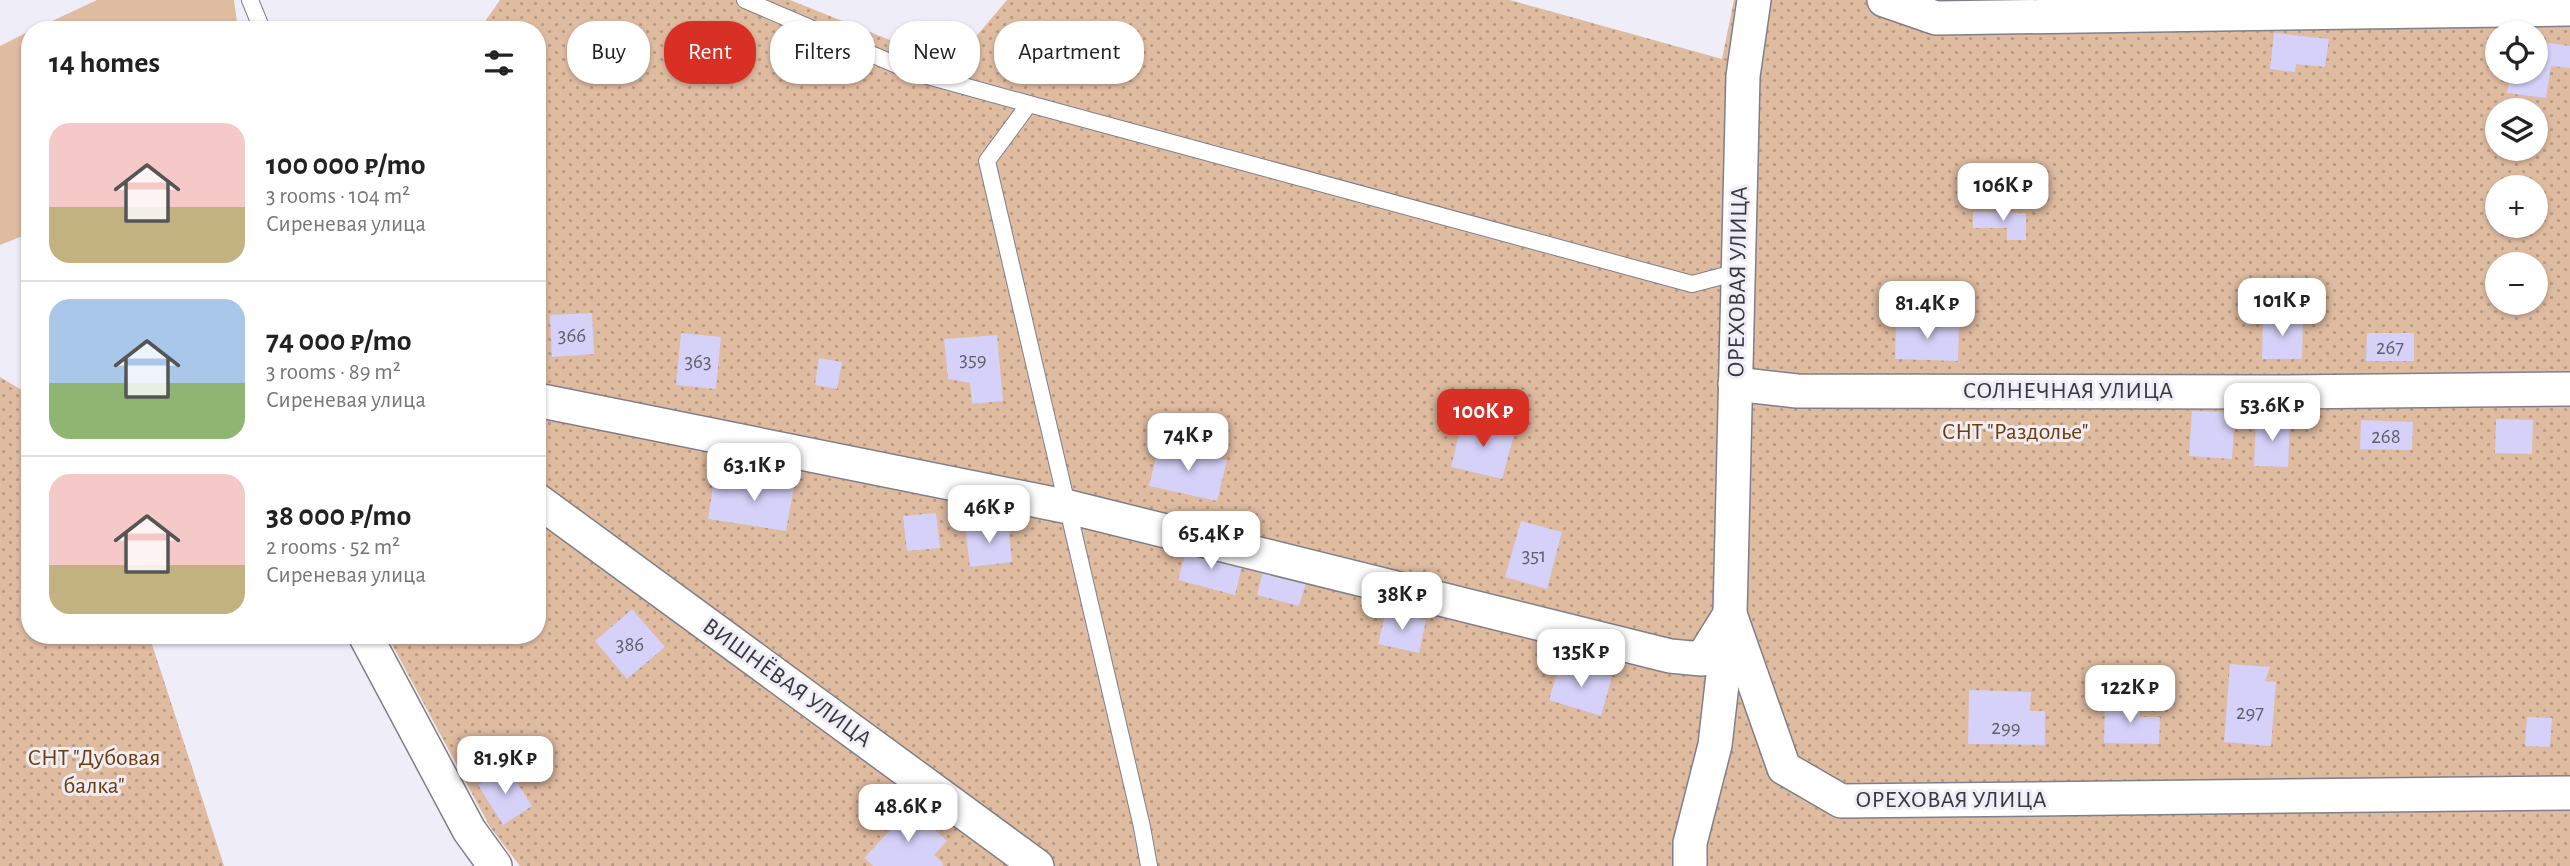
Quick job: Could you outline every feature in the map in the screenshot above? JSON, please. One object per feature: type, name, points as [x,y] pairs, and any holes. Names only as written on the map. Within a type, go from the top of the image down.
[{"type":"street","name":"ОРЕХОВАЯ УЛИЦА","points":[[1754,0],[1743,76],[1730,614],[1784,768],[1841,801],[2570,793]]},
{"type":"street","points":[[1884,0],[1936,18],[2570,9]]},
{"type":"street","name":"СОЛНЕЧНАЯ УЛИЦА","points":[[1735,384],[1797,391],[2276,392],[2570,389]]},
{"type":"street","points":[[546,402],[1069,507],[1670,656],[1702,659],[1730,614]]},
{"type":"street","name":"ВИШНЁВАЯ УЛИЦА","points":[[546,507],[1037,866]]},
{"type":"street","points":[[1690,866],[1690,843],[1714,745],[1730,614]]},
{"type":"street","points":[[370,644],[469,830],[495,866]]},
{"type":"lane","points":[[250,0],[259,21]]},
{"type":"lane","points":[[745,0],[913,72],[1029,104],[1692,284],[1738,272]]},
{"type":"lane","points":[[1029,104],[987,161],[1069,507],[1149,866]]},
{"type":"green space","points":[[97,0],[234,0],[237,21],[52,21]]},
{"type":"green space","name":"СНТ \"Раздолье\"","points":[[500,0],[790,0],[842,21],[770,21],[770,84],[875,84],[875,34],[889,40],[889,84],[980,84],[980,32],[1007,0],[1510,0],[1722,59],[1734,0],[2570,0],[2570,866],[520,866],[490,827],[392,644],[546,644],[546,21],[485,21]]},
{"type":"green space","points":[[21,36],[21,237],[0,245],[0,46]]},
{"type":"green space","name":"СНТ \"Дубовая балка\"","points":[[0,377],[21,390],[21,644],[152,644],[224,866],[0,866]]},
{"type":"building","points":[[2274,33],[2329,39],[2325,67],[2296,64],[2295,72],[2270,69]]},
{"type":"building","points":[[2548,43],[2570,46],[2570,68],[2551,66],[2546,98],[2507,93],[2509,84],[2548,84]]},
{"type":"building","points":[[1973,212],[2026,213],[2026,240],[2007,240],[2007,228],[1973,228]]},
{"type":"building","points":[[592,313],[594,354],[552,357],[550,315]]},
{"type":"building","points":[[2263,317],[2303,318],[2302,359],[2262,359]]},
{"type":"building","points":[[1896,321],[1959,324],[1958,361],[1895,359]]},
{"type":"building","points":[[681,333],[721,337],[716,389],[676,385]]},
{"type":"building","points":[[2367,333],[2414,333],[2414,361],[2366,361]]},
{"type":"building","points":[[997,335],[1003,401],[972,404],[970,383],[948,379],[944,339]]},
{"type":"building","points":[[819,358],[842,362],[837,389],[815,385]]},
{"type":"building","points":[[2192,411],[2235,413],[2232,459],[2189,456]]},
{"type":"building","points":[[1463,418],[1515,431],[1502,479],[1451,467]]},
{"type":"building","points":[[2496,419],[2533,420],[2532,454],[2495,453]]},
{"type":"building","points":[[2256,420],[2290,421],[2288,467],[2254,466]]},
{"type":"building","points":[[2361,420],[2413,422],[2412,450],[2360,449]]},
{"type":"building","points":[[1159,445],[1227,460],[1217,501],[1149,486]]},
{"type":"building","points":[[747,473],[795,481],[786,531],[708,519],[713,485],[745,490]]},
{"type":"building","points":[[936,513],[940,548],[907,551],[903,516]]},
{"type":"building","points":[[1521,521],[1562,532],[1547,589],[1505,577]]},
{"type":"building","points":[[1008,523],[1012,562],[970,567],[965,527]]},
{"type":"building","points":[[1187,548],[1243,562],[1235,595],[1178,580]]},
{"type":"building","points":[[1263,571],[1306,583],[1299,606],[1257,595]]},
{"type":"building","points":[[632,609],[665,647],[627,679],[595,641]]},
{"type":"building","points":[[1386,611],[1426,620],[1419,653],[1378,644]]},
{"type":"building","points":[[1560,662],[1612,677],[1601,716],[1549,700]]},
{"type":"building","points":[[2230,664],[2270,667],[2265,681],[2276,682],[2271,746],[2224,742]]},
{"type":"building","points":[[1969,690],[2031,692],[2030,711],[2045,711],[2045,745],[1968,744]]},
{"type":"building","points":[[2105,702],[2140,702],[2140,717],[2160,717],[2159,744],[2104,743]]},
{"type":"building","points":[[2527,717],[2552,718],[2550,747],[2525,746]]},
{"type":"building","points":[[507,767],[532,806],[503,825],[478,785]]},
{"type":"building","points":[[911,808],[947,841],[934,855],[944,864],[873,866],[864,858]]}]
